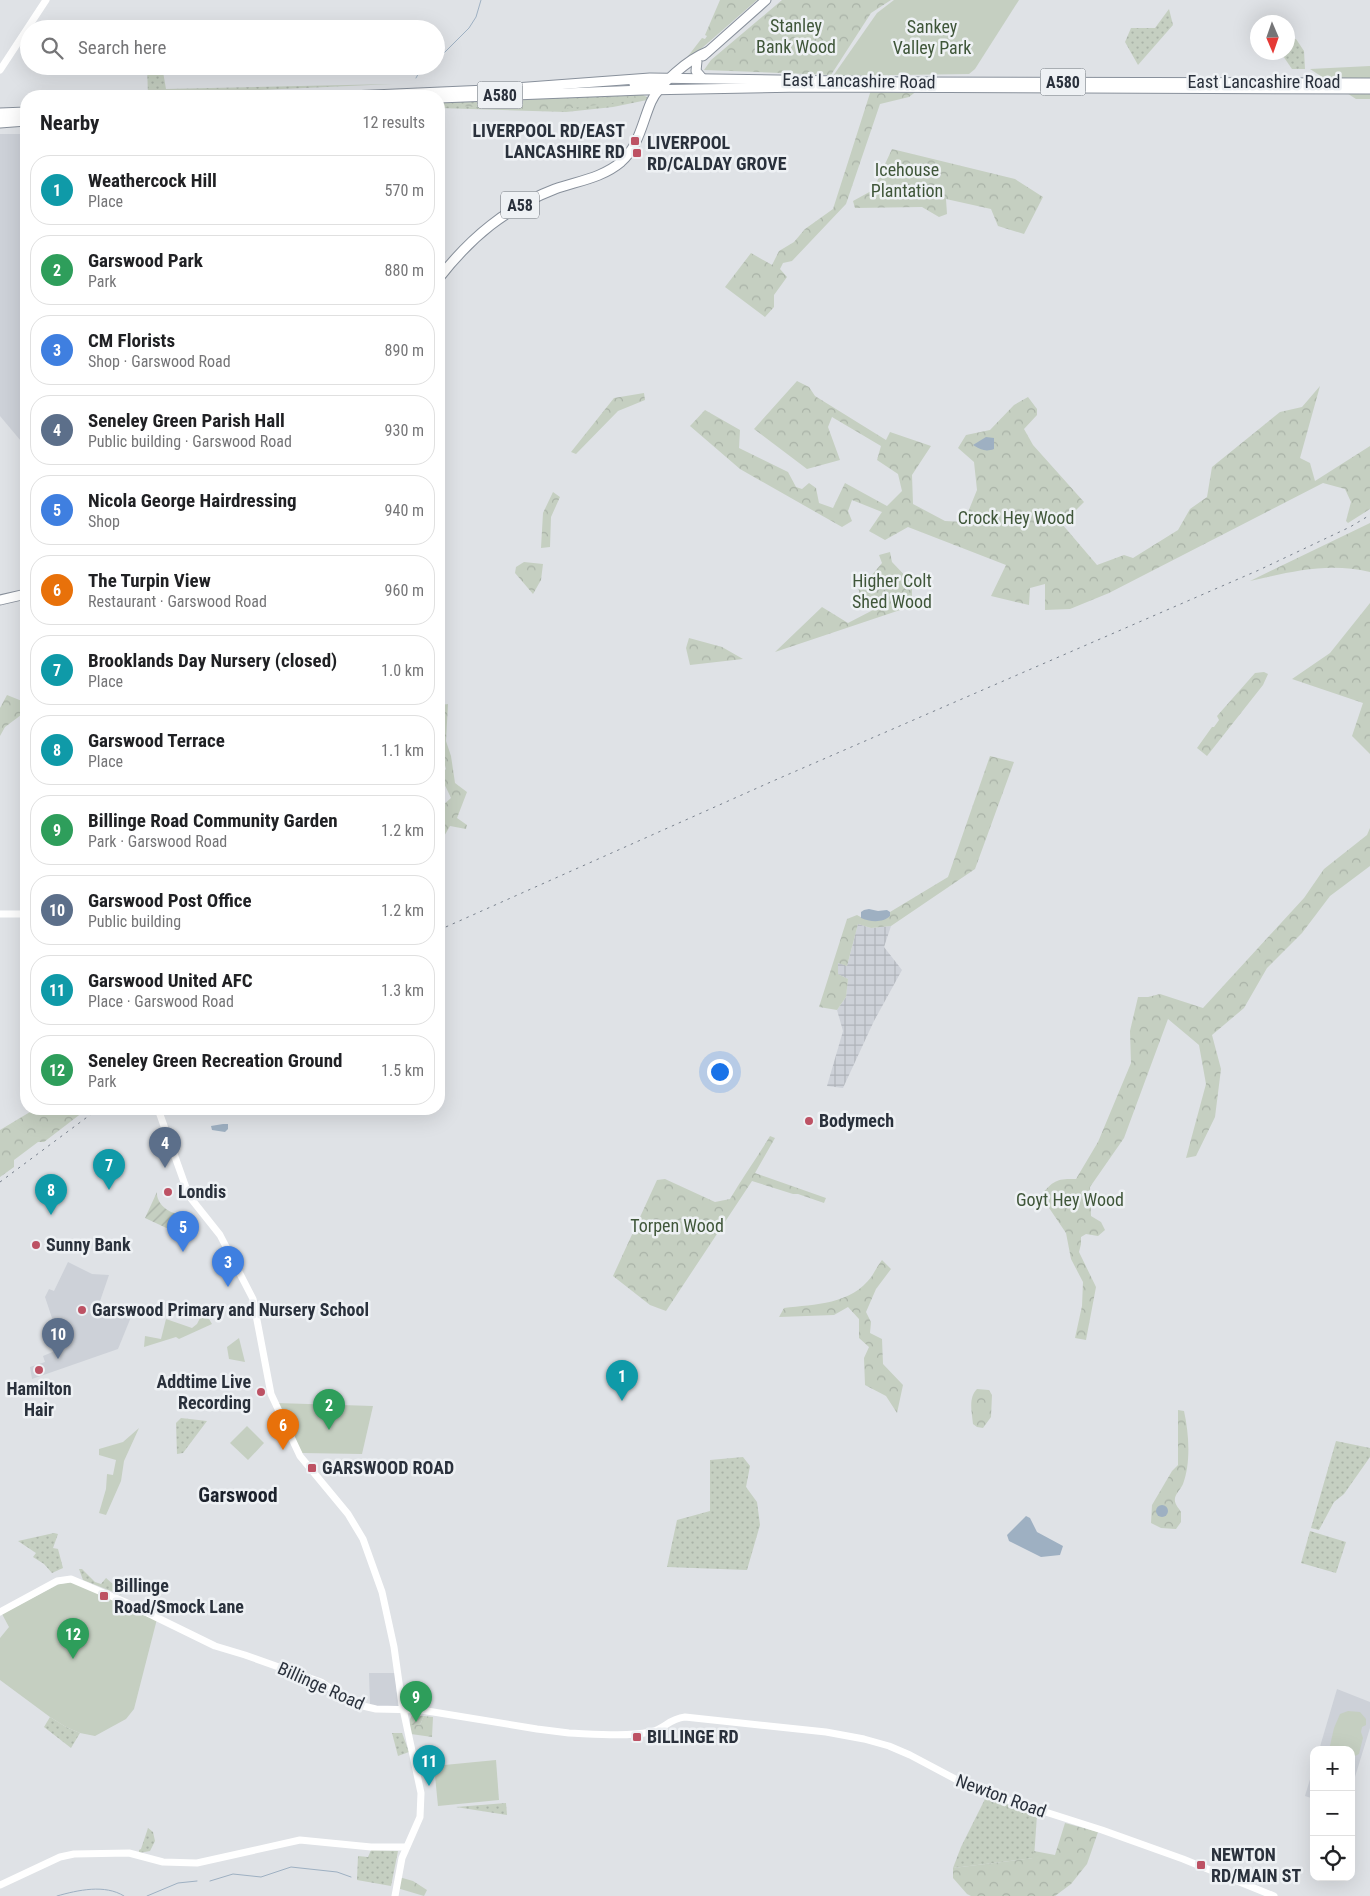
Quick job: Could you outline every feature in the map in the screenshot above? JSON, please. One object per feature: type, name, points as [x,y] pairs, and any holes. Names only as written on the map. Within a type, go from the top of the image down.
[{"type":"highway","name":"A58","points":[[674,79],[698,61],[766,0]]},
{"type":"highway","name":"A58","points":[[445,271],[477,236],[504,214],[544,194],[606,172],[620,163],[638,140],[651,105],[663,89],[698,55],[707,52]]},
{"type":"highway","points":[[698,61],[696,71],[702,78]]},
{"type":"highway","name":"East Lancashire Road","points":[[445,92],[576,83],[702,78],[904,82],[1370,83]]},
{"type":"highway","points":[[674,79],[676,83],[720,85],[738,88]]},
{"type":"highway","points":[[576,83],[598,86],[657,84],[663,89]]},
{"type":"highway","name":"East Lancashire Road","points":[[445,98],[663,89],[841,87],[1370,89]]},
{"type":"highway","points":[[643,90],[648,94],[651,105]]},
{"type":"highway","points":[[0,112],[20,112]]},
{"type":"highway","points":[[0,123],[20,122]]},
{"type":"highway","points":[[0,600],[20,595]]},
{"type":"street","points":[[33,20],[46,0]]},
{"type":"street","points":[[0,70],[20,40]]},
{"type":"street","points":[[0,118],[20,117]]},
{"type":"street","points":[[0,914],[20,914]]},
{"type":"street","points":[[160,1115],[189,1196],[220,1235],[252,1299],[271,1394],[294,1445],[308,1467],[348,1514],[363,1539],[382,1592],[422,1802],[418,1823],[406,1847],[401,1863],[395,1896]]},
{"type":"street","name":"Billinge Road","points":[[0,1612],[57,1581],[75,1580],[170,1623],[214,1646],[320,1682],[354,1703],[376,1709],[403,1708],[569,1733],[650,1732],[664,1726]]},
{"type":"street","name":"Newton Road","points":[[664,1726],[670,1721],[685,1717],[826,1732],[864,1739],[889,1746],[910,1755],[976,1790],[1102,1830],[1183,1859],[1274,1896]]},
{"type":"street","points":[[0,1885],[60,1857],[74,1854],[130,1853],[163,1862],[198,1863],[300,1840],[406,1847]]},
{"type":"shaded area","points":[[0,134],[20,134],[20,440],[0,416]]},
{"type":"shaded area","points":[[858,924],[871,928],[891,926],[884,947],[902,970],[874,1021],[843,1088],[827,1086],[843,1031],[837,1010],[846,997],[848,979],[837,974],[838,962],[847,966]]},
{"type":"shaded area","name":"Garswood Primary and Nursery School","points":[[68,1262],[92,1274],[109,1275],[99,1304],[131,1317],[118,1349],[32,1379],[30,1367],[45,1362],[43,1356],[62,1348],[45,1297],[49,1289],[54,1291]]},
{"type":"shaded area","points":[[369,1673],[395,1673],[398,1706],[370,1706]]},
{"type":"shaded area","points":[[1337,1689],[1370,1702],[1370,1728],[1355,1777],[1355,1746],[1320,1746]]},
{"type":"shaded area","points":[[1310,1779],[1310,1798],[1305,1796]]},
{"type":"green space","points":[[720,0],[757,0],[686,62],[685,60],[702,38],[705,39],[707,36],[705,35]]},
{"type":"green space","name":"Stanley Bank Wood","points":[[782,0],[891,0],[871,13],[831,75],[704,70],[711,60]]},
{"type":"green space","name":"Sankey Valley Park","points":[[894,0],[1019,0],[975,69],[969,74],[833,76],[877,13]]},
{"type":"green space","points":[[1169,9],[1173,25],[1138,65],[1125,42],[1131,28],[1155,28]]},
{"type":"green space","points":[[1295,39],[1304,51],[1305,69],[1292,69],[1286,60],[1295,60]]},
{"type":"green space","points":[[1370,66],[1370,99],[1356,99],[1310,69]]},
{"type":"green space","points":[[147,75],[164,75],[166,89],[393,84],[259,90],[148,90]]},
{"type":"green space","points":[[871,90],[918,90],[909,97],[880,104],[846,204],[792,261],[783,263],[780,269],[787,277],[774,295],[774,307],[765,317],[725,287],[751,253],[772,265],[779,251],[794,242],[805,229],[833,209]]},
{"type":"green space","points":[[641,94],[647,97],[647,100],[613,107],[566,112],[445,108],[445,101]]},
{"type":"green space","points":[[645,96],[645,99],[564,109],[531,110],[445,105]]},
{"type":"green space","name":"Icehouse Plantation","points":[[892,149],[1015,179],[1043,197],[1024,234],[998,226],[991,209],[946,199],[947,214],[939,217],[922,207],[855,208],[853,201],[873,190]]},
{"type":"green space","name":"Crock Hey Wood","points":[[797,381],[809,387],[815,396],[886,440],[890,432],[931,446],[912,475],[913,504],[945,521],[964,522],[977,490],[974,462],[958,448],[966,435],[990,430],[1014,405],[1028,397],[1037,409],[1037,415],[1024,429],[1033,445],[1084,502],[1062,524],[1097,565],[1124,555],[1133,558],[1178,530],[1190,509],[1207,497],[1212,467],[1280,412],[1302,407],[1320,386],[1300,458],[1310,463],[1315,481],[1370,446],[1370,509],[1348,523],[1346,521],[1351,502],[1345,489],[1323,483],[1109,593],[1070,609],[1045,610],[1045,584],[1030,588],[1029,605],[991,596],[1006,565],[908,527],[885,540],[869,531],[882,512],[852,500],[848,511],[852,521],[842,527],[740,469],[690,426],[705,410],[740,430],[739,448],[788,472],[796,487],[802,489],[809,483],[816,488],[819,503],[833,508],[845,483],[887,506],[902,491],[898,474],[877,460],[881,446],[832,417],[828,427],[840,460],[807,469],[754,429]]},
{"type":"green space","points":[[644,393],[645,400],[618,411],[576,454],[571,452],[614,398]]},
{"type":"green space","points":[[553,492],[560,497],[551,517],[550,547],[541,548],[543,513]]},
{"type":"green space","points":[[1370,523],[1370,572],[1339,568],[1309,569],[1250,581]]},
{"type":"green space","name":"Higher Colt Shed Wood","points":[[890,552],[892,562],[912,583],[912,606],[775,652],[822,607],[848,623],[875,609],[873,599],[861,599],[858,587],[882,563],[879,555]]},
{"type":"green space","points":[[524,562],[543,564],[541,580],[533,594],[515,573],[516,567]]},
{"type":"green space","points":[[1370,603],[1370,754],[1352,736],[1363,703],[1292,679],[1330,653]]},
{"type":"green space","points":[[689,638],[722,647],[743,659],[690,665],[686,648]]},
{"type":"green space","points":[[1264,672],[1268,674],[1263,685],[1207,756],[1197,748],[1219,720],[1217,716],[1255,673]]},
{"type":"green space","points":[[7,695],[20,700],[20,716],[5,727],[0,736],[0,708]]},
{"type":"green space","points":[[445,704],[448,704],[446,741],[451,756],[455,783],[467,792],[457,818],[467,825],[466,829],[450,826],[445,835],[445,803],[451,798],[445,785]]},
{"type":"green space","points":[[990,756],[1014,762],[975,869],[891,926],[871,928],[858,924],[847,966],[838,963],[838,974],[848,979],[846,997],[837,1010],[819,1007],[847,919],[857,915],[873,920],[890,916],[890,912],[948,877]]},
{"type":"green space","name":"Goyt Hey Wood","points":[[1370,828],[1370,866],[1330,896],[1302,933],[1267,968],[1244,1008],[1212,1035],[1221,1069],[1215,1117],[1196,1156],[1186,1158],[1206,1084],[1199,1045],[1168,1019],[1124,1138],[1090,1187],[1091,1216],[1101,1222],[1105,1230],[1098,1236],[1086,1234],[1081,1237],[1079,1252],[1096,1287],[1086,1340],[1075,1338],[1082,1306],[1083,1282],[1071,1259],[1066,1233],[1043,1199],[1042,1194],[1050,1185],[1057,1181],[1076,1179],[1098,1142],[1131,1063],[1130,1031],[1138,997],[1160,994],[1203,1008],[1304,898],[1324,869],[1367,835]]},
{"type":"green space","points":[[25,1115],[79,1115],[44,1142],[38,1142],[14,1160],[14,1167],[0,1177],[0,1130]]},
{"type":"green space","name":"Torpen Wood","points":[[770,1136],[775,1138],[755,1173],[826,1198],[824,1203],[752,1181],[666,1311],[650,1305],[613,1276],[657,1180],[665,1179],[715,1202],[730,1199]]},
{"type":"green space","points":[[157,1192],[159,1201],[165,1208],[173,1213],[184,1216],[175,1232],[145,1218]]},
{"type":"green space","points":[[882,1260],[891,1269],[876,1289],[866,1312],[871,1322],[870,1333],[882,1339],[883,1364],[903,1385],[897,1413],[886,1396],[865,1385],[864,1358],[869,1347],[859,1338],[859,1319],[848,1307],[834,1315],[779,1317],[784,1308],[820,1304],[854,1293],[872,1276]]},
{"type":"green space","points":[[201,1316],[209,1319],[212,1324],[179,1339],[176,1337],[144,1347],[145,1336],[161,1339],[166,1319],[192,1328],[197,1324]]},
{"type":"green space","points":[[239,1338],[245,1362],[229,1359],[227,1347]]},
{"type":"green space","points":[[977,1389],[989,1390],[992,1395],[991,1417],[983,1428],[973,1424],[972,1397]]},
{"type":"green space","points":[[276,1403],[373,1406],[362,1454],[302,1453]]},
{"type":"green space","points":[[1178,1410],[1184,1411],[1188,1448],[1186,1476],[1175,1498],[1181,1512],[1181,1522],[1176,1529],[1161,1528],[1151,1523],[1152,1505],[1172,1471],[1178,1465]]},
{"type":"green space","points":[[181,1418],[207,1421],[183,1453],[177,1454],[176,1423]]},
{"type":"green space","points":[[247,1426],[264,1443],[248,1460],[230,1443]]},
{"type":"green space","points":[[139,1428],[124,1461],[121,1481],[106,1515],[99,1513],[106,1489],[107,1474],[113,1475],[116,1460],[99,1455],[99,1449],[123,1442]]},
{"type":"green space","points":[[1336,1441],[1370,1448],[1370,1457],[1344,1494],[1334,1502],[1319,1530],[1311,1528]]},
{"type":"green space","points":[[743,1457],[750,1466],[746,1487],[757,1502],[760,1525],[747,1570],[667,1567],[677,1520],[710,1511],[710,1460]]},
{"type":"green space","points":[[1310,1531],[1346,1542],[1336,1573],[1301,1563]]},
{"type":"green space","points":[[54,1533],[58,1534],[53,1548],[58,1549],[63,1568],[52,1573],[44,1564],[33,1557],[36,1553],[18,1541]]},
{"type":"green space","points":[[79,1569],[82,1569],[95,1582],[101,1584],[106,1578],[122,1592],[121,1595],[83,1580]]},
{"type":"green space","points":[[72,1582],[157,1619],[134,1709],[126,1719],[95,1736],[80,1733],[66,1727],[0,1680],[0,1638],[9,1627],[2,1614],[59,1584]]},
{"type":"green space","points":[[1348,1711],[1360,1712],[1366,1719],[1366,1725],[1362,1727],[1361,1732],[1363,1738],[1359,1754],[1355,1756],[1355,1746],[1330,1746],[1334,1728],[1340,1714]]},
{"type":"green space","points":[[412,1715],[424,1716],[420,1725],[410,1725]]},
{"type":"green space","points":[[424,1716],[433,1717],[432,1737],[411,1734],[410,1725],[420,1725]]},
{"type":"green space","points":[[50,1717],[80,1733],[71,1748],[44,1727]]},
{"type":"green space","points":[[392,1733],[402,1733],[409,1752],[398,1756]]},
{"type":"green space","points":[[496,1760],[499,1800],[438,1806],[434,1766]]},
{"type":"green space","points":[[986,1797],[1037,1815],[1034,1858],[953,1868],[961,1847]]},
{"type":"green space","points":[[506,1803],[507,1815],[456,1807]]},
{"type":"green space","points":[[1065,1823],[1098,1832],[1087,1864],[1071,1884],[1055,1896],[971,1896],[953,1878],[953,1868],[1033,1858],[1034,1851],[1055,1855]]},
{"type":"green space","points":[[148,1828],[153,1832],[155,1841],[150,1851],[139,1853],[139,1850]]},
{"type":"green space","points":[[371,1850],[398,1851],[391,1886],[357,1880],[358,1856],[368,1857]]},
{"type":"green space","points":[[399,1877],[413,1881],[427,1890],[424,1896],[397,1888]]},
{"type":"water","points":[[986,437],[994,438],[994,449],[983,450],[973,445]]},
{"type":"water","points":[[869,909],[887,910],[890,912],[890,916],[884,920],[876,921],[861,918],[861,912]]},
{"type":"water","points":[[228,1124],[228,1129],[225,1132],[212,1130],[211,1126]]},
{"type":"water","points":[[1160,1505],[1164,1505],[1168,1511],[1164,1517],[1160,1517],[1156,1513],[1156,1509]]},
{"type":"water","points":[[1026,1516],[1030,1518],[1037,1532],[1063,1546],[1060,1555],[1041,1557],[1009,1541],[1007,1535]]},
{"type":"waterway","points":[[445,52],[469,28],[476,17],[481,0]]},
{"type":"waterway","points":[[210,1881],[233,1874],[261,1877],[291,1867],[337,1872],[351,1877]]},
{"type":"waterway","points":[[147,1896],[178,1883],[197,1881]]},
{"type":"waterway","points":[[57,1896],[91,1889],[108,1890],[124,1896]]},
{"type":"railway","points":[[445,927],[773,781],[1259,570],[1350,527],[1370,515]]},
{"type":"railway","points":[[0,1182],[90,1115]]},
{"type":"place","name":"LIVERPOOL RD/EAST LANCASHIRE RD","points":[[635,141]]},
{"type":"place","name":"LIVERPOOL RD/CALDAY GROVE","points":[[637,153]]},
{"type":"place","name":"Bodymech","points":[[809,1121]]},
{"type":"place","name":"Seneley Green Parish Hall","points":[[165,1168]]},
{"type":"place","name":"Brooklands Day Nursery (closed)","points":[[109,1190]]},
{"type":"place","name":"Londis","points":[[168,1192]]},
{"type":"place","name":"Garswood Terrace","points":[[51,1215]]},
{"type":"place","name":"Sunny Bank","points":[[36,1245]]},
{"type":"place","name":"Nicola George Hairdressing","points":[[183,1252]]},
{"type":"place","name":"CM Florists","points":[[228,1287]]},
{"type":"place","name":"Garswood Primary and Nursery School","points":[[82,1310]]},
{"type":"place","name":"Garswood Post Office","points":[[58,1359]]},
{"type":"place","name":"Hamilton Hair","points":[[39,1370]]},
{"type":"place","name":"Addtime Live Recording","points":[[261,1392]]},
{"type":"place","name":"Weathercock Hill","points":[[622,1401]]},
{"type":"place","name":"Garswood Park","points":[[329,1430]]},
{"type":"place","name":"The Turpin View","points":[[283,1450]]},
{"type":"place","name":"GARSWOOD ROAD","points":[[312,1468]]},
{"type":"place","name":"Billinge Road/Smock Lane","points":[[104,1596]]},
{"type":"place","name":"Seneley Green Recreation Ground","points":[[73,1659]]},
{"type":"place","name":"Billinge Road Community Garden","points":[[416,1722]]},
{"type":"place","name":"BILLINGE RD","points":[[637,1737]]},
{"type":"place","name":"Garswood United AFC","points":[[429,1786]]},
{"type":"place","name":"NEWTON RD/MAIN ST","points":[[1201,1865]]},
{"type":"district","name":"Garswood","points":[[238,1495]]}]
